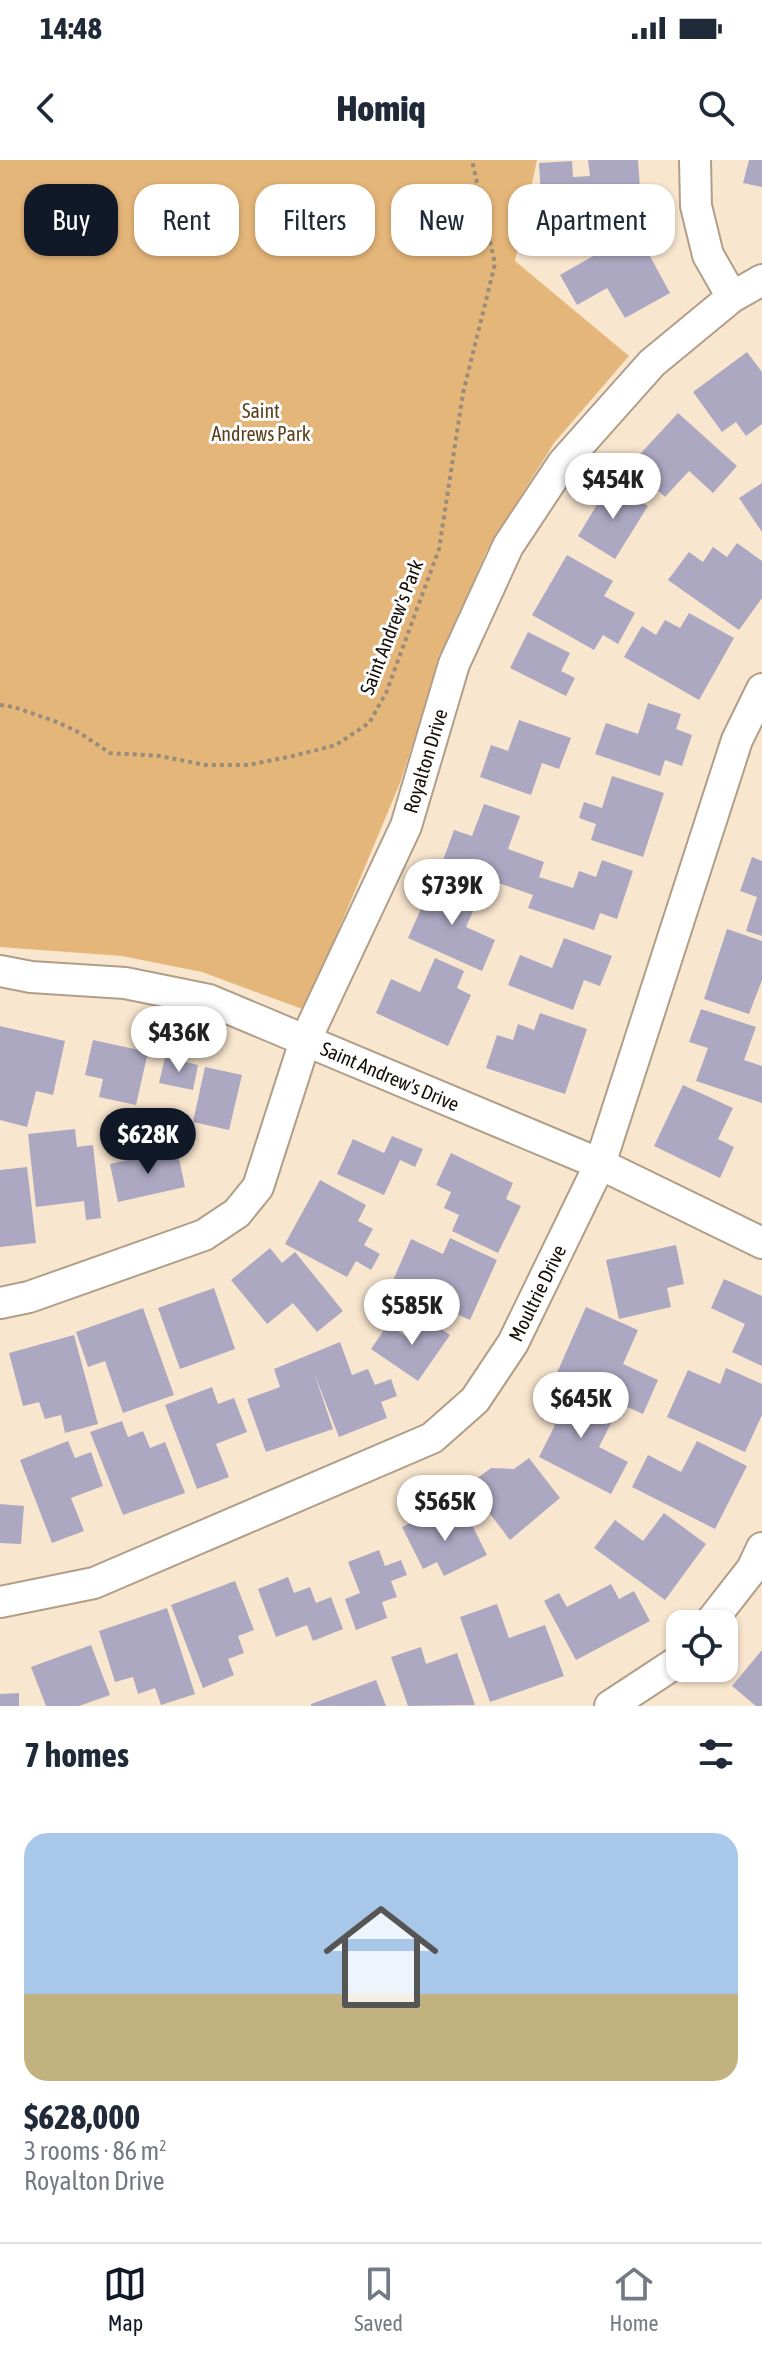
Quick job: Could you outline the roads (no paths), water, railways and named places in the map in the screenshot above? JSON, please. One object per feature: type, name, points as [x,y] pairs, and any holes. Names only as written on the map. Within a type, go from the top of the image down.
[{"type":"street","points":[[695,160],[696,206],[708,255],[732,297]]},
{"type":"street","name":"Royalton Drive","points":[[0,1303],[29,1297],[204,1235],[237,1213],[258,1187],[305,1041],[406,826],[454,664],[508,546],[563,463],[652,363],[732,297],[762,280]]},
{"type":"street","name":"Moultrie Drive","points":[[0,1602],[94,1583],[432,1438],[475,1400],[513,1343],[600,1164],[737,740],[762,689]]},
{"type":"street","name":"Saint Andrew's Drive","points":[[0,971],[31,977],[125,983],[209,1000],[600,1164],[762,1243]]},
{"type":"street","points":[[720,1610],[752,1569],[762,1548]]},
{"type":"street","points":[[610,1706],[666,1669]]},
{"type":"park label","name":"Saint Andrews Park","points":[[261,422]]}]
